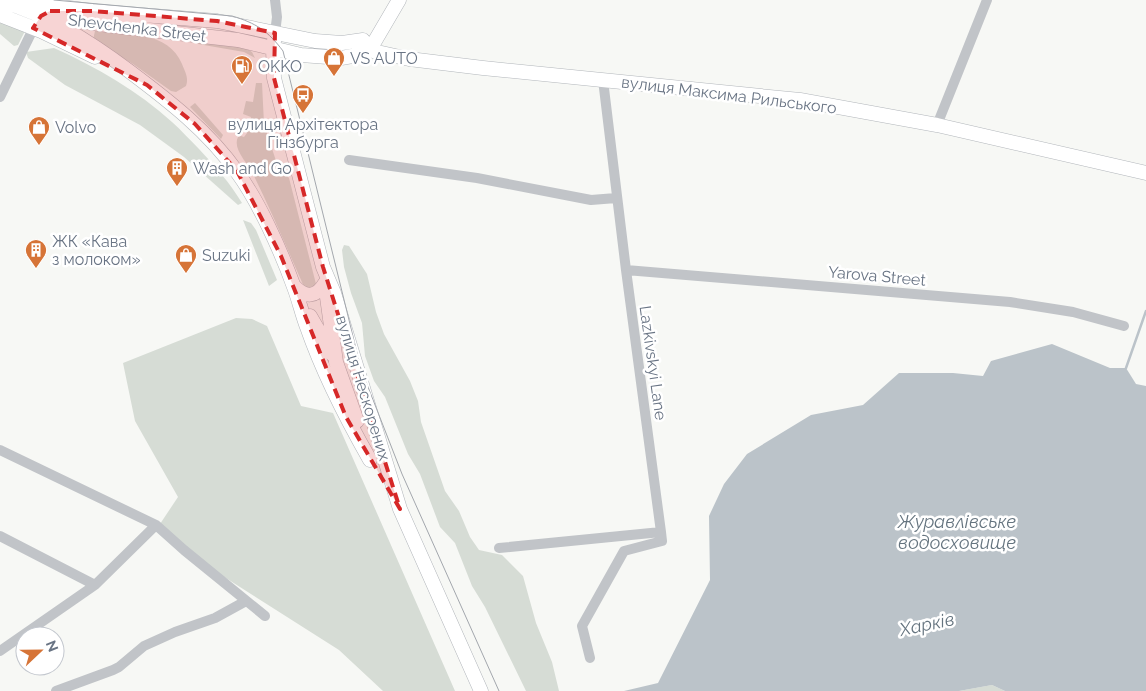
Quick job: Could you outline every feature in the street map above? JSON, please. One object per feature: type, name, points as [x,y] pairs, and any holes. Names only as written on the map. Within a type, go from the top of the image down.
[{"type":"main road","name":"Shevchenka Street","points":[[0,0],[38,3],[92,11],[218,21],[275,33]]},
{"type":"main road","points":[[0,0],[20,6],[41,16],[89,44],[147,85],[177,108],[201,130],[237,172],[258,206],[294,286],[336,362],[376,458]]},
{"type":"main road","points":[[368,50],[376,40],[399,0]]},
{"type":"main road","name":"Shevchenka Street","points":[[0,6],[41,16],[238,40],[273,48]]},
{"type":"main road","points":[[41,16],[45,12],[50,11],[92,11]]},
{"type":"main road","points":[[0,15],[74,46],[147,85]]},
{"type":"main road","points":[[89,44],[88,36],[90,31],[99,24]]},
{"type":"main road","points":[[275,33],[315,41],[342,43],[355,42],[381,31]]},
{"type":"main road","name":"вулиця Нескорених","points":[[275,33],[273,48],[274,78],[324,276],[336,362]]},
{"type":"main road","name":"вулиця Максима Рильського","points":[[355,42],[368,50],[418,60],[800,100],[938,125],[1146,173]]},
{"type":"main road","name":"вулиця Максима Рильського","points":[[273,48],[301,55],[341,58],[353,57],[368,50]]},
{"type":"main road","points":[[294,286],[300,293],[311,295],[317,292],[324,276]]},
{"type":"main road","name":"вулиця Нескорених","points":[[324,276],[336,302],[376,458],[481,691]]},
{"type":"main road","points":[[294,286],[307,328],[346,417],[376,458]]},
{"type":"street","points":[[275,0],[277,17],[275,33]]},
{"type":"street","points":[[938,125],[987,0]]},
{"type":"street","points":[[0,97],[33,28],[41,16]]},
{"type":"street","name":"Lazkivskyi Lane","points":[[603,80],[616,198],[661,532]]},
{"type":"street","points":[[349,160],[477,178],[591,200],[616,198]]},
{"type":"street","name":"Yarova Street","points":[[626,270],[1010,302],[1073,312],[1124,326]]},
{"type":"street","points":[[0,450],[156,525],[265,616]]},
{"type":"street","points":[[0,651],[95,584],[156,525]]},
{"type":"street","points":[[499,548],[661,532],[662,542],[624,551],[582,626],[590,658]]},
{"type":"street","points":[[0,536],[95,584]]},
{"type":"street","points":[[56,691],[113,670],[144,646],[175,632],[215,618],[246,601]]},
{"type":"highlighted area","points":[[50,11],[92,11],[217,21],[275,33],[274,78],[323,267],[400,509],[346,417],[281,256],[237,171],[195,124],[147,85],[33,28],[41,16]]},
{"type":"shaded area","points":[[0,20],[25,31],[18,45],[14,46],[0,34]]},
{"type":"shaded area","points":[[95,31],[145,36],[167,45],[176,53],[182,64],[187,78],[186,86],[176,92],[171,91],[133,64],[93,40]]},
{"type":"shaded area","points":[[195,40],[244,47],[252,52],[255,58],[244,52],[198,44]]},
{"type":"shaded area","points":[[54,48],[116,80],[159,111],[179,128],[211,162],[242,203],[238,205],[184,157],[140,125],[65,85],[28,58],[26,52]]},
{"type":"shaded area","points":[[256,83],[262,83],[264,124],[277,164],[289,178],[316,284],[315,288],[305,289],[260,188],[237,146],[238,137],[244,137],[247,133],[251,117],[243,114],[246,101],[253,102]]},
{"type":"shaded area","points":[[195,103],[223,135],[221,139],[190,107]]},
{"type":"shaded area","points":[[243,220],[251,223],[256,230],[277,280],[269,286]]},
{"type":"shaded area","points":[[344,245],[349,246],[367,274],[376,312],[384,334],[410,381],[418,401],[421,422],[445,491],[459,511],[470,537],[479,550],[502,555],[523,576],[536,623],[552,662],[559,691],[526,691],[485,607],[472,586],[455,543],[440,527],[420,474],[408,454],[385,397],[374,381],[365,356],[362,323],[344,267],[342,250]]},
{"type":"shaded area","points":[[236,318],[252,319],[267,326],[301,406],[333,413],[455,691],[383,691],[339,650],[218,573],[160,524],[178,497],[135,421],[123,363]]},
{"type":"shaded area","points":[[992,685],[1005,691],[959,691]]},
{"type":"water","name":"Журавлівське водосховище","points":[[1052,344],[1110,368],[1126,368],[1136,384],[1146,386],[1146,691],[1005,691],[992,685],[959,691],[624,691],[658,683],[710,580],[709,516],[724,484],[747,454],[811,415],[863,405],[899,373],[953,373],[983,376],[991,361]]},
{"type":"waterway","points":[[1126,368],[1146,311]]},
{"type":"tram line","points":[[54,0],[232,16],[261,29],[283,51],[361,369],[402,474],[499,691]]},
{"type":"place","name":"VS AUTO","points":[[334,77]]},
{"type":"place","name":"OKKO","points":[[242,85]]},
{"type":"place","name":"вулиця Архітектора Гінзбурга","points":[[303,114]]},
{"type":"place","name":"Volvo","points":[[39,146]]},
{"type":"place","name":"Wash and Go","points":[[177,187]]},
{"type":"place","name":"ЖК «Кава з молоком»","points":[[36,269]]},
{"type":"place","name":"Suzuki","points":[[186,274]]},
{"type":"water label","name":"Харків","points":[[927,624]]}]
